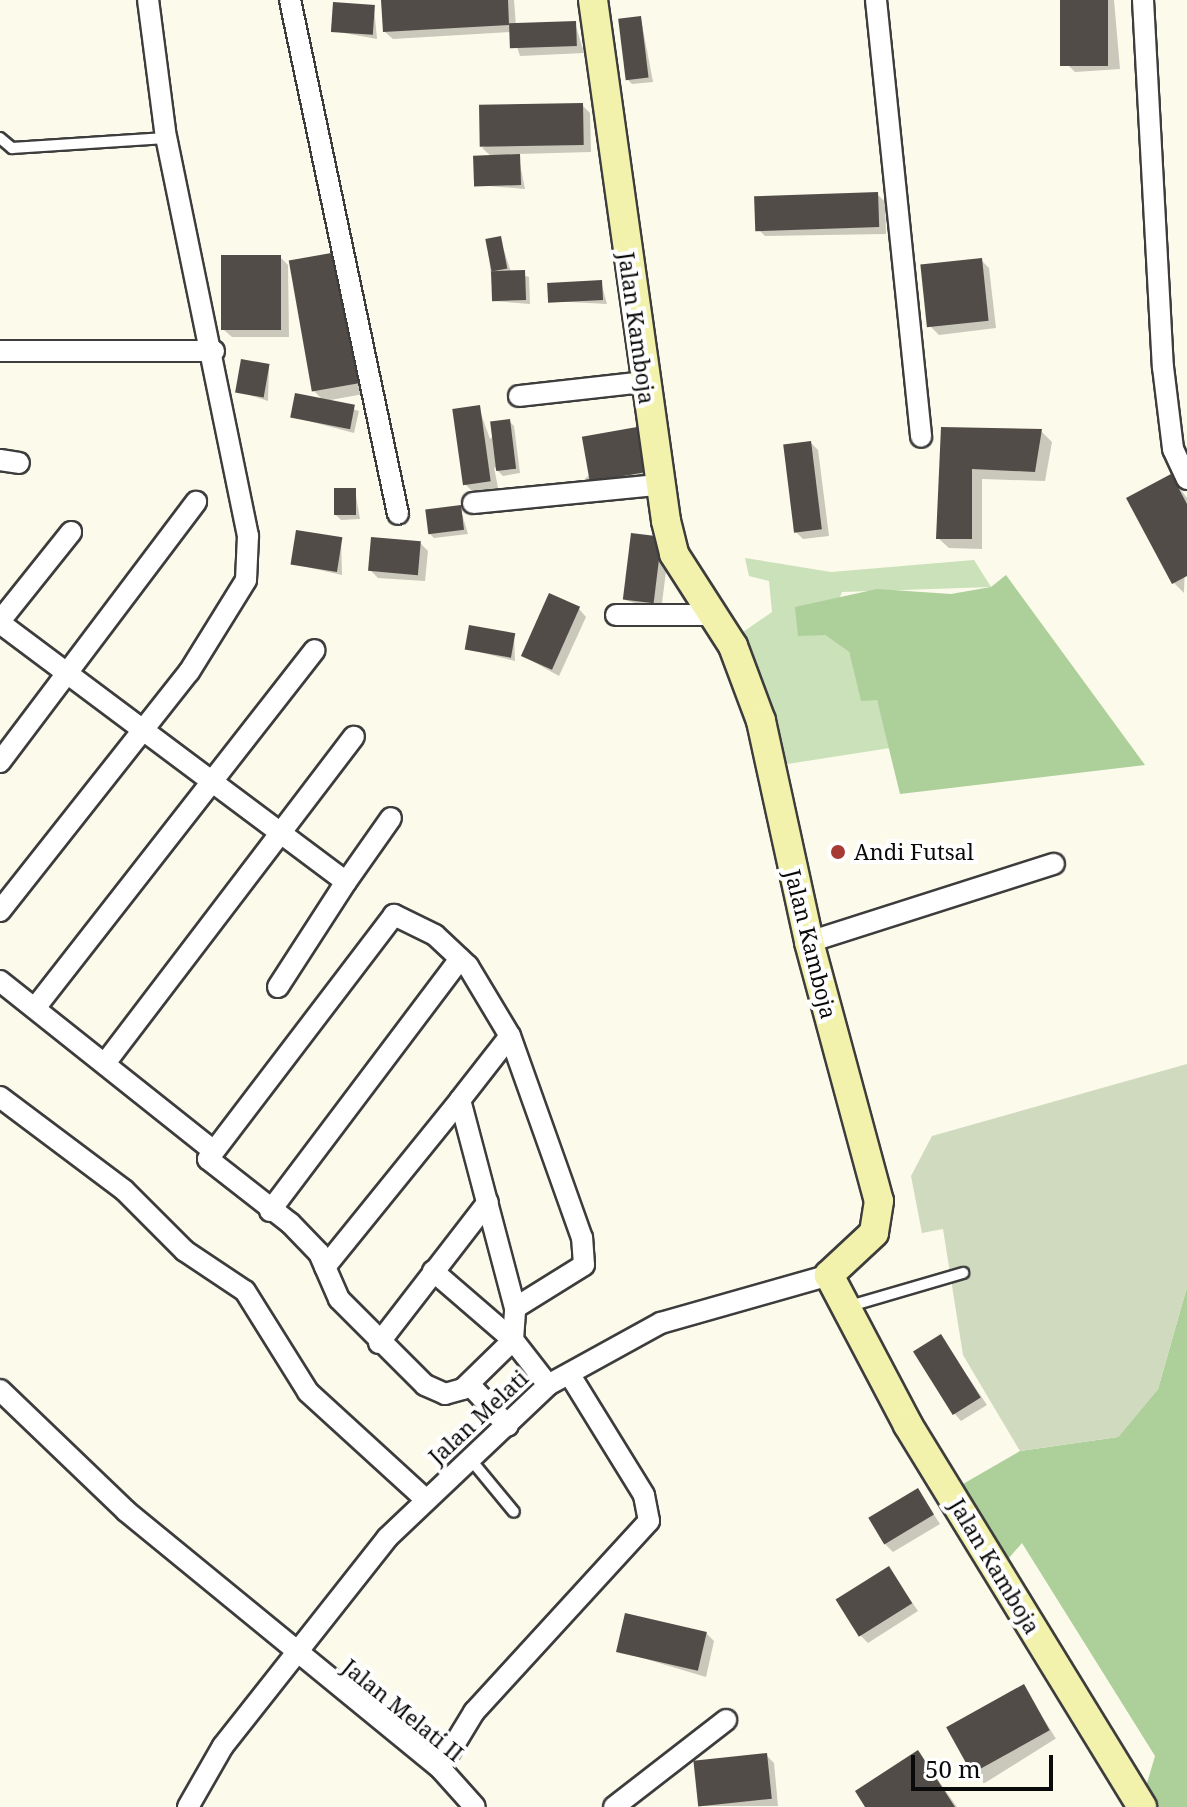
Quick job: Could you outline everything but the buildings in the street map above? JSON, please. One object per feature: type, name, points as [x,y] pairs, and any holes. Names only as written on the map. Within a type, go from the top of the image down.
[{"type":"street","points":[[0,911],[140,732],[246,580],[248,536],[214,351],[166,138],[148,0]]},
{"type":"street","points":[[290,0],[398,514]]},
{"type":"street","name":"Jalan Kamboja","points":[[593,0],[658,485],[674,554],[716,615],[761,721],[809,942],[879,1201],[874,1233],[829,1275],[908,1425],[1137,1805]]},
{"type":"street","points":[[876,0],[921,437]]},
{"type":"street","points":[[1143,0],[1163,367],[1185,473]]},
{"type":"street","points":[[0,351],[214,351]]},
{"type":"street","points":[[519,396],[644,382]]},
{"type":"street","points":[[473,503],[658,485]]},
{"type":"street","points":[[0,762],[196,502]]},
{"type":"street","points":[[71,532],[0,622],[140,732],[210,781],[280,837],[346,882]]},
{"type":"street","points":[[616,615],[716,615]]},
{"type":"street","points":[[35,1008],[315,650]]},
{"type":"street","points":[[106,1062],[354,737]]},
{"type":"street","points":[[278,987],[391,818]]},
{"type":"street","points":[[809,942],[1054,864]]},
{"type":"street","points":[[210,1148],[387,918],[405,915],[460,959],[510,1036],[586,1256],[576,1272],[515,1308]]},
{"type":"street","points":[[270,1211],[460,959]]},
{"type":"street","points":[[0,981],[106,1062],[210,1148],[214,1170],[290,1223],[325,1267],[339,1299],[379,1343],[435,1391],[451,1395],[469,1384],[513,1340],[515,1308],[460,1100]]},
{"type":"street","points":[[325,1267],[510,1036]]},
{"type":"street","points":[[0,1097],[124,1190],[185,1251],[245,1291],[308,1392],[424,1498]]},
{"type":"street","points":[[379,1343],[488,1202]]},
{"type":"street","points":[[433,1271],[513,1340],[548,1385]]},
{"type":"street","name":"Jalan Melati","points":[[188,1807],[223,1746],[278,1682],[296,1655],[424,1498],[471,1460],[548,1385],[661,1323],[777,1284],[829,1275]]},
{"type":"street","points":[[440,1768],[474,1712],[649,1521],[644,1495],[570,1375]]},
{"type":"street","points":[[469,1384],[508,1426]]},
{"type":"street","name":"Jalan Melati II","points":[[0,1390],[8,1412],[296,1655],[440,1768],[475,1807]]},
{"type":"street","points":[[614,1807],[726,1720]]},
{"type":"lane","points":[[0,138],[12,148],[166,138]]},
{"type":"lane","points":[[848,1307],[963,1273]]},
{"type":"lane","points":[[471,1460],[514,1512]]},
{"type":"green space","points":[[745,558],[831,572],[974,560],[991,587],[842,592],[825,635],[849,652],[861,700],[877,700],[890,748],[781,765],[743,632],[772,612],[769,581],[749,576]]},
{"type":"green space","points":[[1006,575],[1145,765],[900,794],[877,700],[861,701],[849,652],[825,635],[798,636],[795,607],[877,589],[951,594],[991,587]]},
{"type":"green space","points":[[1187,1064],[1187,1287],[1158,1389],[1118,1437],[1020,1451],[963,1355],[943,1229],[922,1233],[911,1176],[932,1136]]},
{"type":"green space","points":[[1187,1287],[1187,1807],[1156,1807],[1145,1790],[1155,1756],[1022,1543],[1002,1566],[956,1488],[1020,1451],[1118,1437],[1158,1389]]},
{"type":"place","name":"Andi Futsal","points":[[838,852]]}]
